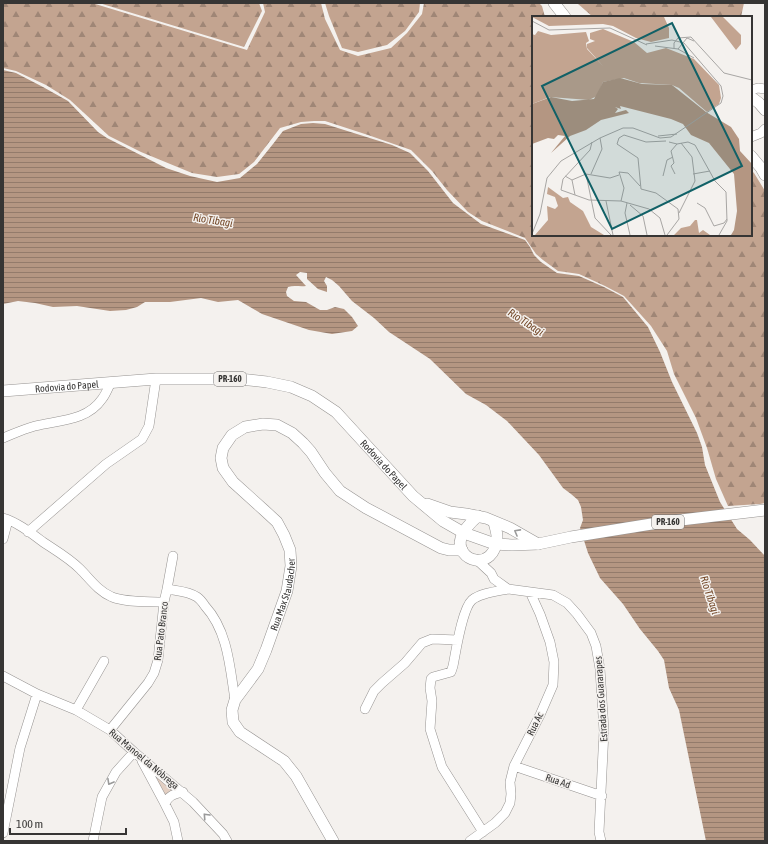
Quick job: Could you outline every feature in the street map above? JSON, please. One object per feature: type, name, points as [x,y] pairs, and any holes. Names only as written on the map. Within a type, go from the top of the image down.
[{"type":"main road","points":[[554,3],[564,16]]},
{"type":"main road","points":[[752,98],[765,110]]},
{"type":"main road","points":[[752,157],[765,175]]},
{"type":"main road","name":"Rodovia do Papel","points":[[3,391],[156,379],[240,379],[267,382],[291,388],[312,396],[336,412],[412,496],[443,521],[464,533],[495,544],[538,544],[571,537],[664,522],[765,510]]},
{"type":"main road","name":"Rua Max Staudacher","points":[[333,841],[296,776],[284,761],[240,732],[233,722],[232,710],[236,700],[258,669],[266,650],[287,591],[291,566],[290,550],[277,522],[233,482],[223,468],[221,458],[223,448],[232,435],[245,427],[263,424],[277,425],[292,433],[311,452],[340,491],[366,508],[441,548],[449,550],[462,550]]},
{"type":"main road","points":[[412,496],[430,505],[450,512],[486,518],[510,528],[538,544]]},
{"type":"main road","points":[[478,516],[470,523],[460,541],[462,550],[472,560],[483,560],[494,552],[497,537],[494,522]]},
{"type":"street","points":[[752,90],[758,88],[765,89]]},
{"type":"street","points":[[752,137],[761,133],[765,129]]},
{"type":"street","points":[[28,532],[106,464],[142,438],[149,426],[156,379]]},
{"type":"street","points":[[3,438],[34,426],[84,415],[102,399],[111,382]]},
{"type":"street","points":[[3,539],[6,519],[70,560],[100,590],[111,596],[121,600],[164,602]]},
{"type":"street","points":[[167,589],[172,556]]},
{"type":"street","points":[[489,557],[491,573],[494,579],[508,589]]},
{"type":"street","points":[[477,560],[491,573]]},
{"type":"street","name":"Rua Pato Branco","points":[[110,730],[148,683],[154,673],[158,660],[164,602],[167,589],[185,592],[198,597],[211,612],[222,632],[227,650],[236,700]]},
{"type":"street","points":[[483,832],[442,767],[430,729],[432,701],[430,688],[431,679],[433,677],[450,672],[453,666],[462,622],[471,600],[479,595],[508,589]]},
{"type":"street","name":"Estrada dos Guararapes","points":[[508,589],[553,595],[567,603],[591,633],[596,646],[600,669],[604,731],[600,841]]},
{"type":"street","name":"Rua Ac","points":[[470,841],[500,819],[505,813],[510,803],[510,782],[514,766],[540,715],[553,684],[554,662],[550,642],[530,592]]},
{"type":"street","points":[[365,709],[374,691],[382,682],[405,663],[422,643],[432,639],[458,640]]},
{"type":"street","points":[[76,710],[104,662]]},
{"type":"street","name":"Rua Manoel da Nóbrega","points":[[3,676],[37,694],[76,710],[110,730],[183,792],[223,834],[227,841]]},
{"type":"street","points":[[3,833],[20,748],[37,694]]},
{"type":"street","points":[[93,841],[102,797],[116,772],[137,754],[174,822],[178,841]]},
{"type":"street","name":"Rua Ad","points":[[514,766],[602,796]]},
{"type":"street","points":[[165,804],[172,794],[183,792]]},
{"type":"green space","points":[[3,3],[92,3],[247,50],[265,12],[263,3],[321,3],[325,19],[340,50],[358,56],[391,48],[407,33],[422,14],[424,3],[539,3],[542,6],[545,16],[532,16],[532,236],[752,236],[752,171],[765,191],[765,503],[728,506],[716,479],[696,418],[674,374],[667,351],[651,326],[624,296],[579,274],[558,271],[536,254],[525,238],[482,221],[468,212],[447,190],[432,171],[411,150],[325,121],[301,122],[280,128],[254,162],[239,174],[217,177],[192,173],[141,152],[109,136],[70,100],[46,85],[16,71],[3,68]]},
{"type":"green space","points":[[99,3],[259,3],[262,11],[244,47]]},
{"type":"green space","points":[[325,3],[420,3],[419,12],[405,31],[387,45],[358,52],[342,48]]},
{"type":"green space","points":[[577,3],[744,3],[741,16],[592,16]]},
{"type":"shaded area","points":[[143,760],[179,792],[164,798]]},
{"type":"water","name":"Rio Tibagi","points":[[3,70],[16,73],[68,101],[98,132],[107,138],[166,168],[190,176],[217,182],[240,178],[257,164],[283,131],[301,124],[325,124],[392,145],[410,153],[428,171],[453,203],[481,224],[525,240],[534,255],[557,273],[579,276],[623,297],[648,327],[660,352],[672,382],[697,433],[702,447],[705,465],[720,502],[737,529],[765,556],[765,841],[706,841],[679,710],[669,688],[664,660],[623,604],[600,578],[588,553],[580,528],[583,520],[581,507],[578,500],[563,488],[539,455],[507,421],[486,405],[466,394],[430,359],[389,332],[352,301],[332,280],[326,277],[324,281],[327,286],[327,292],[318,289],[307,279],[307,273],[300,272],[296,275],[306,286],[288,287],[286,292],[287,296],[294,301],[306,302],[320,310],[327,310],[335,307],[344,309],[358,326],[352,331],[332,334],[309,330],[262,314],[238,300],[218,302],[201,298],[170,302],[145,302],[137,307],[126,310],[110,311],[77,306],[53,307],[18,301],[3,304]]}]
